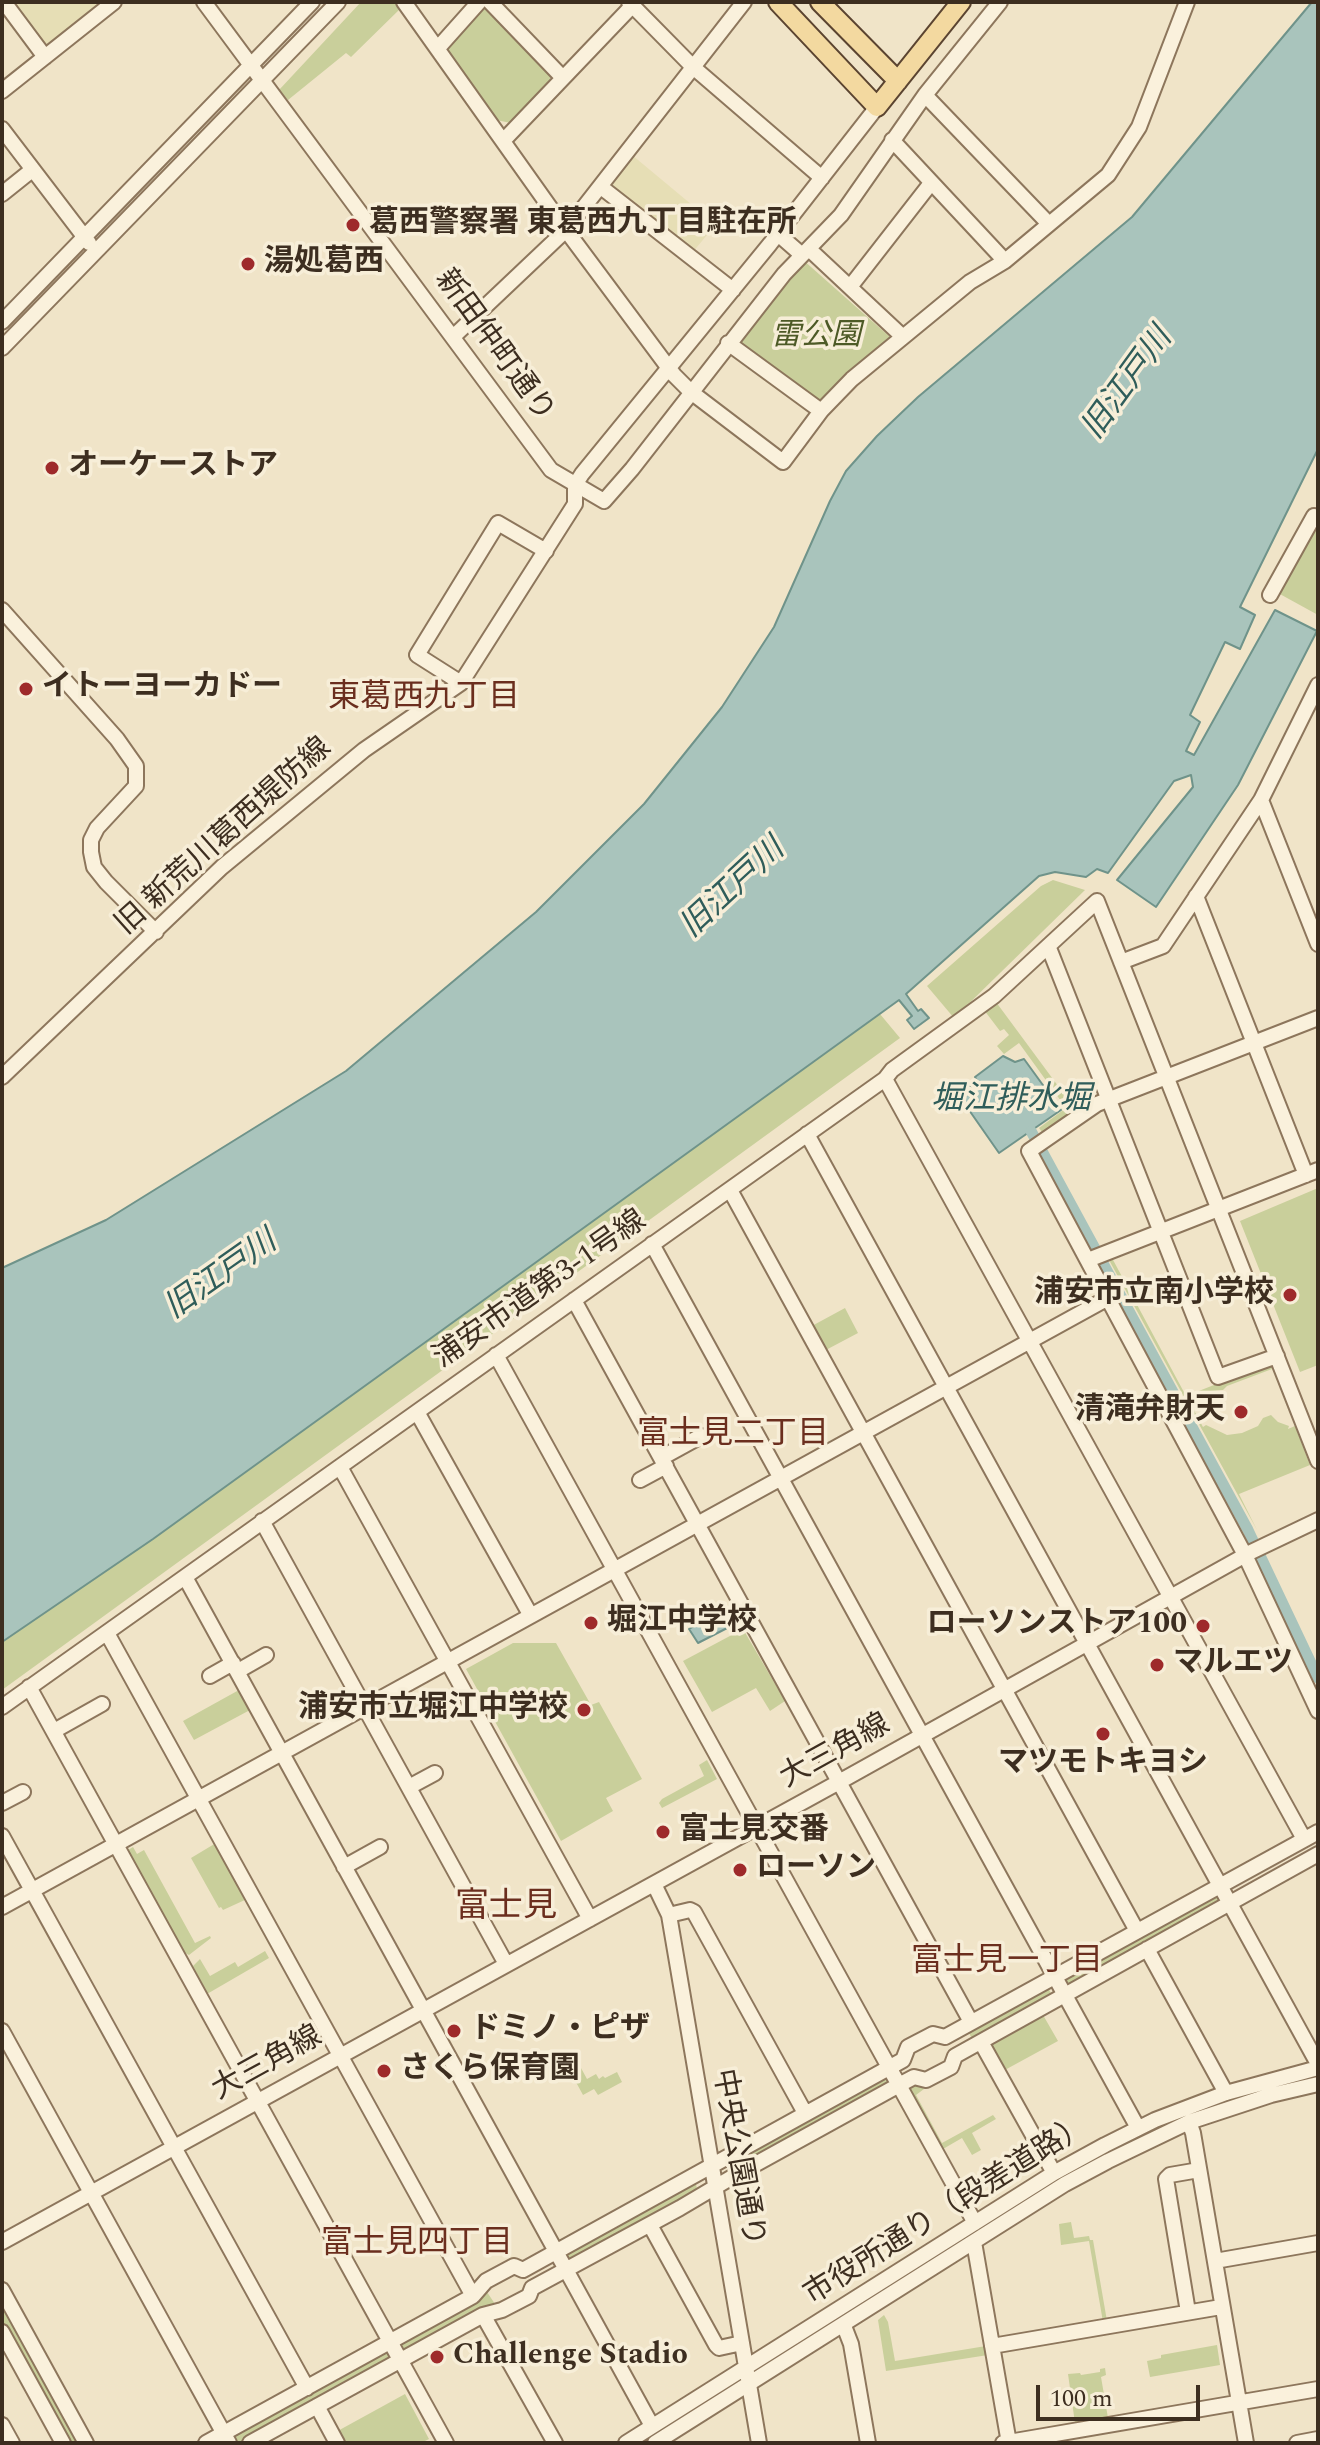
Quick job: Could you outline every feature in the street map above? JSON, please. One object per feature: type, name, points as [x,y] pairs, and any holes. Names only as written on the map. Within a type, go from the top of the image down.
[{"type":"main road","points":[[778,2],[877,107],[961,2]]},
{"type":"main road","points":[[820,2],[898,81]]},
{"type":"street","points":[[4,2],[45,57]]},
{"type":"street","points":[[2,91],[114,2]]},
{"type":"street","name":"新田仲町通り","points":[[204,2],[551,470],[575,485]]},
{"type":"street","points":[[2,322],[312,2]]},
{"type":"street","points":[[2,348],[338,2]]},
{"type":"street","points":[[404,2],[566,230],[669,368],[691,392],[783,462],[821,411],[852,379],[970,282],[1005,261],[1108,175],[1124,153],[1151,100],[1187,2]]},
{"type":"street","points":[[438,48],[479,2]]},
{"type":"street","points":[[490,2],[563,78]]},
{"type":"street","points":[[453,337],[566,230],[744,2]]},
{"type":"street","points":[[575,485],[604,501],[784,274],[841,215],[925,95],[1000,2]]},
{"type":"street","points":[[503,141],[631,4],[693,67],[822,178]]},
{"type":"street","points":[[925,95],[1049,224]]},
{"type":"street","name":"旧 新荒川葛西堤防線","points":[[2,1077],[222,867],[364,750],[461,683],[575,504],[575,485],[877,107]]},
{"type":"street","points":[[2,129],[95,252]]},
{"type":"street","points":[[892,140],[1005,261]]},
{"type":"street","points":[[2,194],[32,170]]},
{"type":"street","points":[[850,287],[931,183]]},
{"type":"street","points":[[601,187],[733,290]]},
{"type":"street","points":[[778,234],[850,287],[902,336]]},
{"type":"street","points":[[728,343],[821,411]]},
{"type":"street","points":[[1270,595],[1317,515]]},
{"type":"street","points":[[461,683],[417,655],[498,523],[546,551]]},
{"type":"street","points":[[2,610],[131,755],[136,766],[136,786],[97,828],[91,840],[91,852],[94,867],[106,882],[156,932]]},
{"type":"street","points":[[1318,685],[1261,800],[1163,946],[1121,962],[1318,1461]]},
{"type":"street","points":[[1261,800],[1318,944]]},
{"type":"street","points":[[1088,1260],[1312,1173],[1253,1043],[1196,896]]},
{"type":"street","name":"浦安市道第3-1号線","points":[[2,1707],[885,1079],[892,1070],[994,996],[1097,901],[1121,962]]},
{"type":"street","points":[[1049,948],[1218,1377],[1277,1356]]},
{"type":"street","points":[[1318,1018],[1097,1104],[1029,1151],[1108,1298],[1253,1551],[1318,1711]]},
{"type":"street","points":[[885,1079],[1304,1839]]},
{"type":"street","points":[[807,1134],[1318,2066]]},
{"type":"street","points":[[730,1190],[1137,1931]]},
{"type":"street","points":[[652,1244],[1138,2128]]},
{"type":"street","points":[[2,1907],[1108,1298]]},
{"type":"street","points":[[574,1300],[971,2022]]},
{"type":"street","points":[[496,1355],[975,2223]]},
{"type":"street","points":[[417,1412],[531,1616]]},
{"type":"street","points":[[640,1480],[701,1436]]},
{"type":"street","points":[[340,1467],[590,1919]]},
{"type":"street","name":"大三角線","points":[[2,2242],[1253,1551],[1318,1520]]},
{"type":"street","points":[[262,1521],[506,1964]]},
{"type":"street","points":[[185,1577],[652,2426]]},
{"type":"street","points":[[107,1633],[473,2296]]},
{"type":"street","points":[[210,1676],[266,1655]]},
{"type":"street","points":[[29,1687],[446,2443]]},
{"type":"street","points":[[54,1731],[102,1704]]},
{"type":"street","points":[[409,1787],[435,1773]]},
{"type":"street","points":[[2,1803],[23,1792]]},
{"type":"street","points":[[206,2443],[227,2438],[307,2388],[473,2296],[486,2281],[514,2266],[523,2270],[903,2060],[908,2047],[933,2034],[945,2037],[1318,1832]]},
{"type":"street","points":[[2,1836],[307,2388]]},
{"type":"street","points":[[344,1867],[380,1847]]},
{"type":"street","points":[[250,2443],[483,2315],[502,2310],[529,2296],[532,2288],[899,2085],[914,2077],[926,2080],[951,2067],[955,2056],[1317,1858]]},
{"type":"street","name":"中央公園通り","points":[[654,1884],[669,1915],[759,2443]]},
{"type":"street","points":[[669,1915],[690,1910],[694,1912],[805,2113]]},
{"type":"street","points":[[1147,1949],[1226,2093]]},
{"type":"street","points":[[2,2031],[227,2438]]},
{"type":"street","points":[[981,2042],[1054,2173]]},
{"type":"street","name":"市役所通り（段差道路）","points":[[655,2443],[747,2375],[1054,2173],[1138,2128],[1226,2093],[1318,2066]]},
{"type":"street","name":"市役所通り（段差道路）","points":[[626,2443],[747,2375],[844,2326],[1065,2184],[1189,2122],[1271,2095],[1318,2084]]},
{"type":"street","points":[[1189,2122],[1246,2443]]},
{"type":"street","points":[[1188,2312],[1166,2179],[1170,2175],[1199,2170]]},
{"type":"street","points":[[650,2225],[716,2345],[719,2348],[742,2343]]},
{"type":"street","points":[[974,2242],[1009,2442]]},
{"type":"street","points":[[1215,2261],[1318,2243]]},
{"type":"street","points":[[2,2290],[86,2443]]},
{"type":"street","points":[[992,2346],[1221,2307]]},
{"type":"street","points":[[483,2315],[555,2443]]},
{"type":"street","points":[[844,2326],[851,2344],[868,2443]]},
{"type":"street","points":[[2,2332],[63,2443]]},
{"type":"street","points":[[1003,2443],[1318,2389]]},
{"type":"street","points":[[317,2406],[337,2443]]},
{"type":"street","points":[[2,2425],[12,2443]]},
{"type":"street","points":[[1297,2443],[1318,2439]]},
{"type":"shaded area","points":[[10,2],[106,2],[49,47],[43,47]]},
{"type":"shaded area","points":[[632,155],[721,229],[718,233],[712,229],[692,253],[610,188],[610,183]]},
{"type":"green space","points":[[361,2],[396,2],[401,8],[351,57],[346,53],[288,100],[279,90]]},
{"type":"green space","points":[[485,4],[551,68],[550,82],[511,123],[496,120],[445,46]]},
{"type":"green space","name":"雷公園","points":[[802,259],[890,337],[888,343],[824,402],[818,402],[738,342]]},
{"type":"green space","points":[[1314,527],[1318,528],[1318,615],[1278,593]]},
{"type":"green space","points":[[1053,880],[1085,890],[954,1018],[927,986],[1041,886]]},
{"type":"green space","points":[[996,1002],[1078,1113],[1045,1136],[1039,1128],[1066,1108],[1019,1043],[1004,1054],[997,1046],[1009,1035],[1004,1029],[1000,1031],[984,1010]]},
{"type":"green space","points":[[880,1014],[900,1038],[2,1690],[2,1633]]},
{"type":"green space","name":"浦安市立南小学校","points":[[1318,1188],[1318,1365],[1300,1372],[1240,1221]]},
{"type":"green space","points":[[1112,1258],[1186,1396],[1270,1363],[1272,1369],[1189,1401],[1203,1427],[1206,1425],[1227,1435],[1258,1426],[1263,1418],[1271,1415],[1289,1426],[1288,1429],[1295,1426],[1310,1465],[1239,1494],[1257,1530],[1109,1260]]},
{"type":"green space","points":[[845,1308],[858,1333],[824,1351],[810,1327]]},
{"type":"green space","points":[[743,1629],[785,1701],[770,1711],[756,1688],[712,1712],[683,1661]]},
{"type":"green space","points":[[513,1643],[556,1643],[591,1705],[599,1702],[642,1779],[606,1798],[613,1811],[561,1841],[466,1669]]},
{"type":"green space","points":[[239,1690],[250,1710],[194,1740],[183,1721]]},
{"type":"green space","points":[[707,1760],[717,1779],[662,1808],[659,1803],[662,1799],[704,1776],[699,1765]]},
{"type":"green space","points":[[216,1843],[247,1899],[223,1910],[191,1858]]},
{"type":"green space","points":[[133,1847],[137,1854],[144,1850],[195,1943],[210,1936],[189,1955],[185,1953],[128,1850]]},
{"type":"green space","points":[[1217,1893],[1223,1903],[1070,1988],[1063,1976]]},
{"type":"green space","points":[[265,1951],[269,1958],[207,1994],[193,1966],[200,1959],[210,1976],[235,1962],[238,1967]]},
{"type":"green space","points":[[1047,1986],[1053,1997],[973,2040],[967,2030]]},
{"type":"green space","points":[[1043,2015],[1058,2041],[1003,2071],[988,2045]]},
{"type":"green space","points":[[581,2068],[587,2079],[596,2074],[599,2079],[605,2078],[617,2072],[622,2082],[598,2095],[594,2089],[583,2095],[571,2073]]},
{"type":"green space","points":[[884,2075],[891,2086],[733,2173],[730,2158]]},
{"type":"green space","points":[[919,2083],[924,2089],[916,2095],[942,2143],[993,2115],[996,2119],[972,2133],[981,2150],[972,2155],[962,2138],[943,2149],[908,2089]]},
{"type":"green space","points":[[695,2180],[698,2193],[571,2262],[565,2252]]},
{"type":"green space","points":[[1071,2222],[1074,2238],[1089,2236],[1093,2240],[1107,2321],[1103,2322],[1089,2241],[1061,2245],[1059,2224]]},
{"type":"green space","points":[[487,2292],[495,2304],[404,2354],[397,2343]]},
{"type":"green space","points":[[2,2298],[82,2443],[67,2443],[2,2327]]},
{"type":"green space","points":[[884,2315],[895,2361],[986,2346],[988,2355],[886,2371],[878,2320]]},
{"type":"green space","points":[[1217,2345],[1220,2365],[1150,2377],[1147,2361],[1161,2358],[1161,2355]]},
{"type":"green space","points":[[386,2350],[391,2360],[244,2443],[236,2443],[231,2436]]},
{"type":"green space","points":[[1105,2368],[1106,2375],[1101,2377],[1108,2418],[1075,2423],[1068,2374],[1100,2372]]},
{"type":"green space","points":[[405,2394],[429,2439],[421,2443],[340,2443],[334,2433]]},
{"type":"water","name":"旧江戸川","points":[[1312,2],[1318,2],[1318,449],[1240,607],[1255,615],[1240,649],[1225,642],[1190,715],[1200,722],[1186,751],[1194,755],[1275,610],[1317,631],[1238,785],[1156,907],[1117,880],[1193,787],[1191,775],[1174,781],[1108,873],[1097,869],[1086,877],[1055,872],[1039,876],[906,994],[918,1011],[921,1009],[929,1018],[914,1029],[907,1020],[912,1016],[899,1000],[153,1539],[2,1642],[2,1268],[106,1220],[346,1071],[536,912],[644,804],[722,707],[774,627],[846,471],[918,397],[1132,217]]},
{"type":"water","name":"堀江排水堀","points":[[1003,1056],[1015,1062],[1024,1059],[1061,1110],[999,1153],[962,1100],[967,1095],[963,1090],[969,1085],[973,1091],[980,1086],[975,1077]]},
{"type":"water","points":[[726,1608],[735,1624],[698,1643],[689,1629]]},
{"type":"waterway","points":[[1031,1131],[1248,1530],[1318,1678]]},
{"type":"place","name":"葛西警察署 東葛西九丁目駐在所","points":[[353,225]]},
{"type":"place","name":"湯処葛西","points":[[248,264]]},
{"type":"place","name":"オーケーストア","points":[[52,468]]},
{"type":"place","name":"イトーヨーカドー","points":[[26,689]]},
{"type":"place","name":"浦安市立南小学校","points":[[1290,1295]]},
{"type":"place","name":"清滝弁財天","points":[[1241,1412]]},
{"type":"place","name":"堀江中学校","points":[[591,1623]]},
{"type":"place","name":"ローソンストア100","points":[[1203,1626]]},
{"type":"place","name":"マルエツ","points":[[1157,1665]]},
{"type":"place","name":"浦安市立堀江中学校","points":[[584,1710]]},
{"type":"place","name":"マツモトキヨシ","points":[[1103,1734]]},
{"type":"place","name":"富士見交番","points":[[663,1832]]},
{"type":"place","name":"ローソン","points":[[740,1870]]},
{"type":"place","name":"ドミノ・ピザ","points":[[454,2031]]},
{"type":"place","name":"さくら保育園","points":[[384,2071]]},
{"type":"place","name":"Challenge Stadio","points":[[437,2357]]},
{"type":"district","name":"東葛西九丁目","points":[[424,700]]},
{"type":"district","name":"富士見二丁目","points":[[733,1437]]},
{"type":"district","name":"富士見","points":[[506,1909]]},
{"type":"district","name":"富士見一丁目","points":[[1007,1964]]},
{"type":"district","name":"富士見四丁目","points":[[417,2246]]}]
